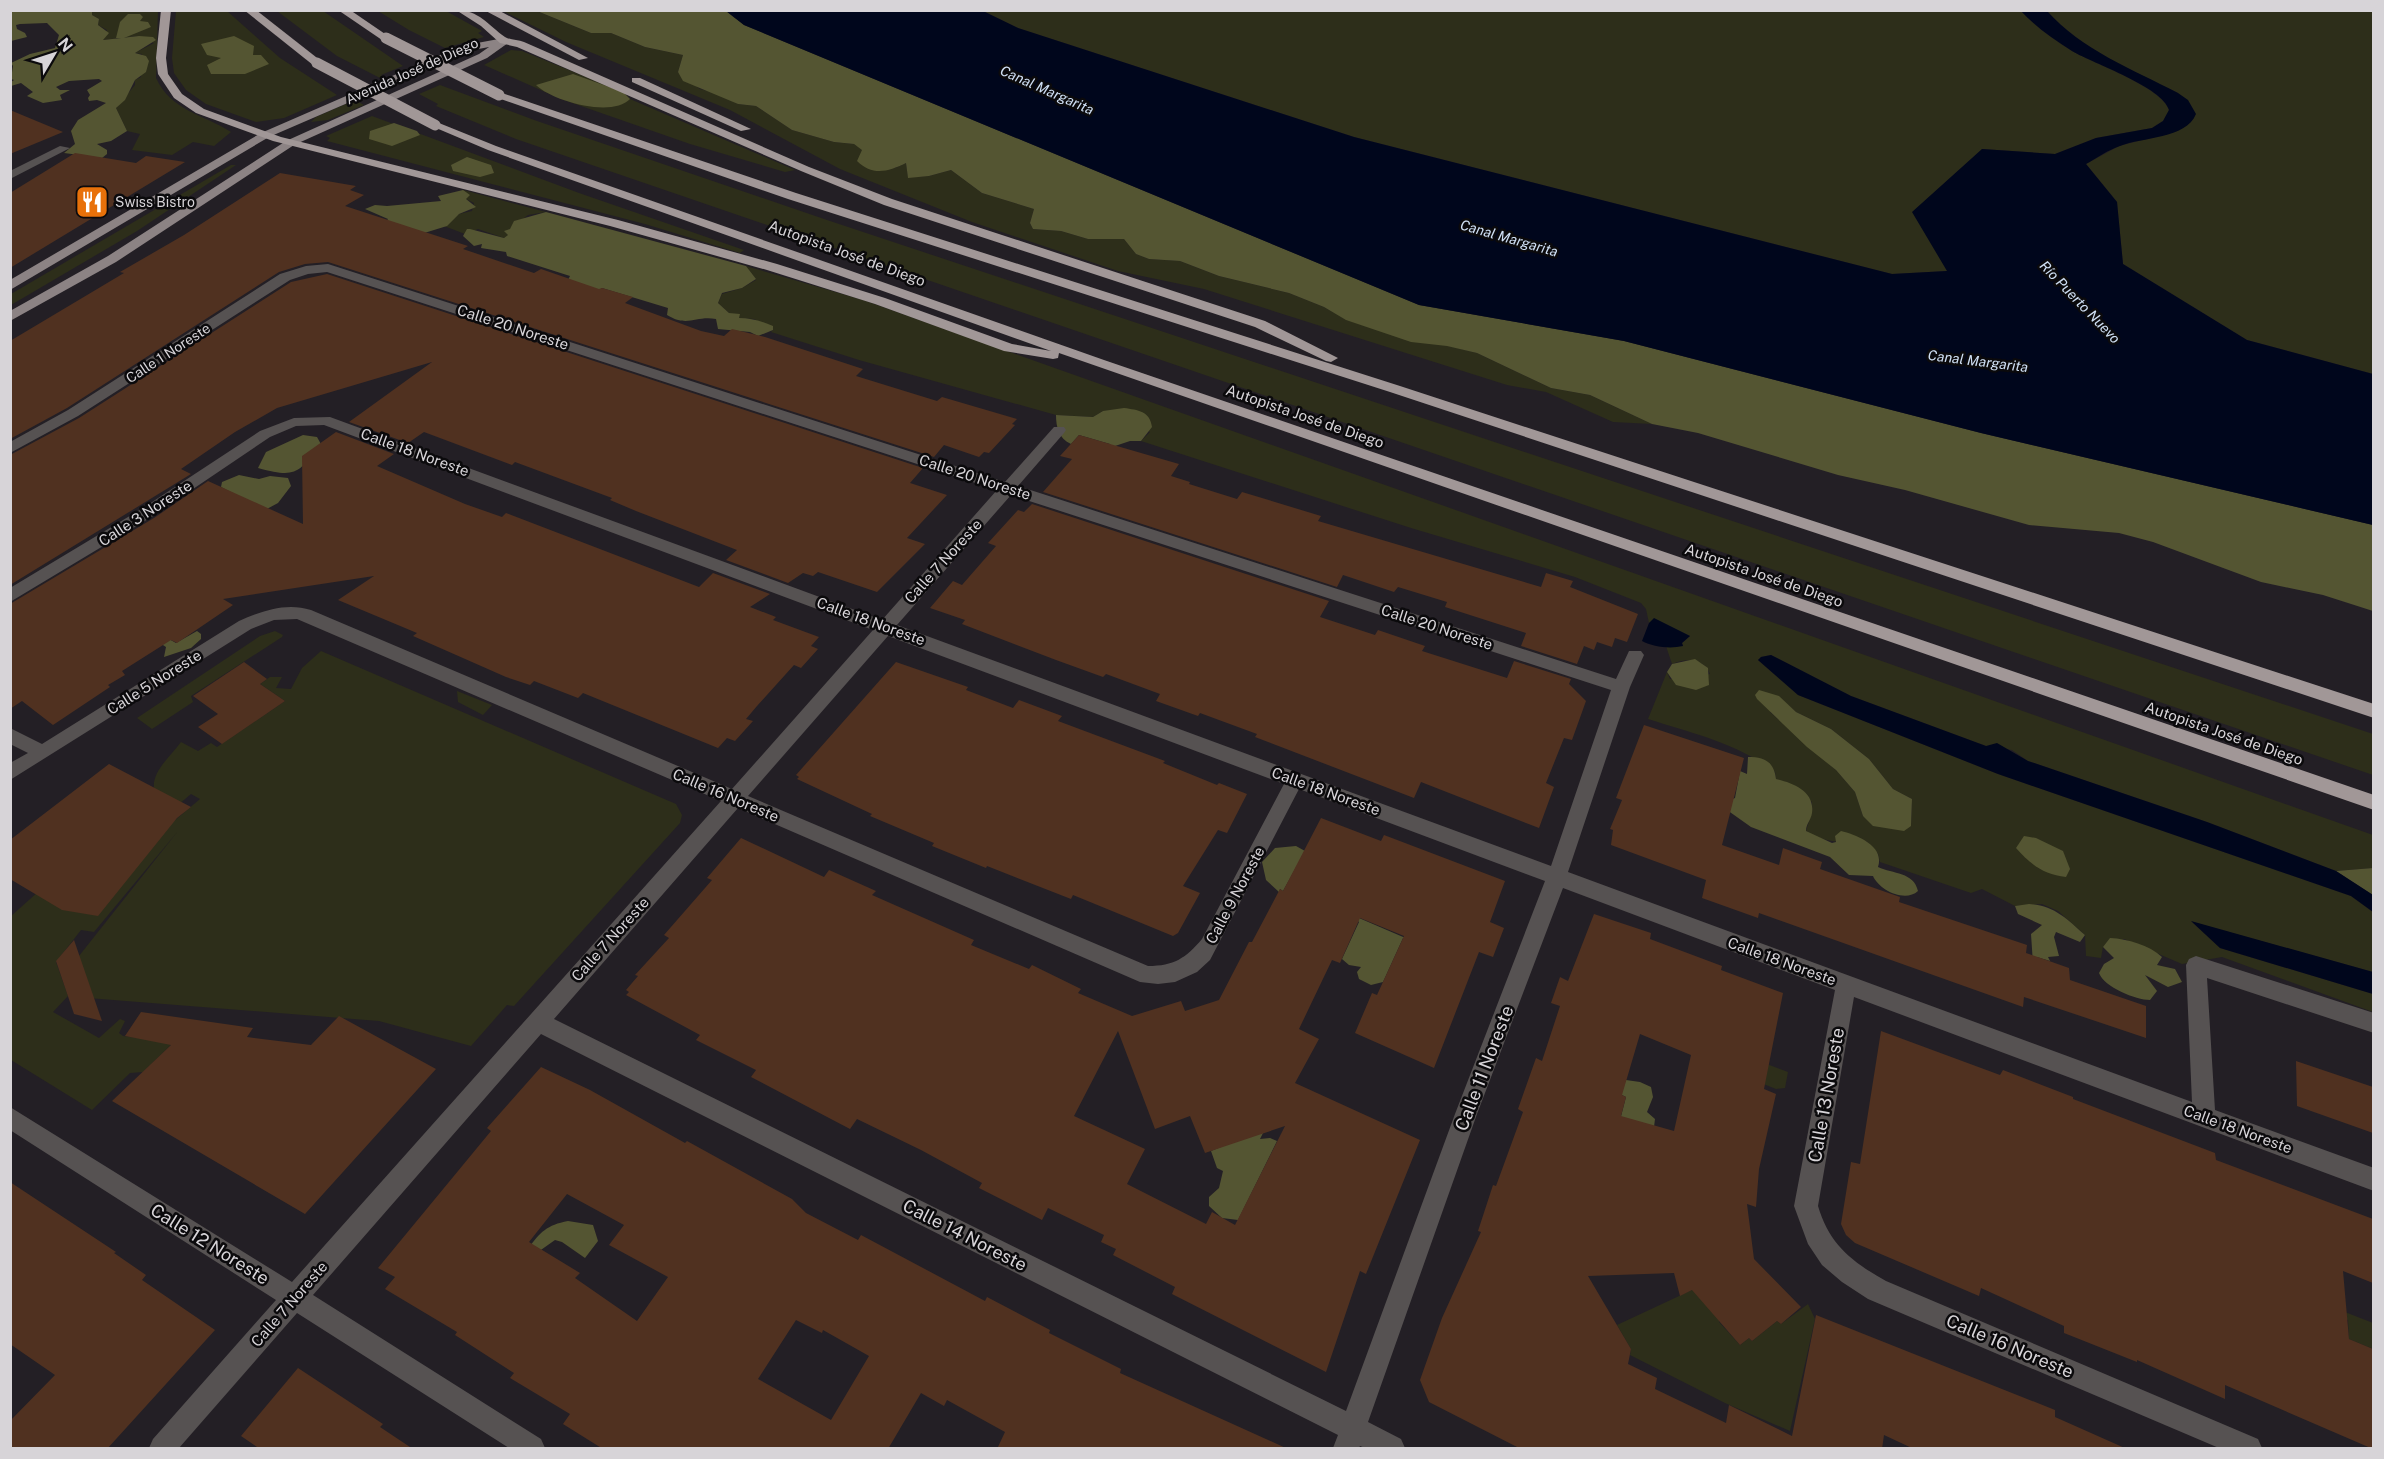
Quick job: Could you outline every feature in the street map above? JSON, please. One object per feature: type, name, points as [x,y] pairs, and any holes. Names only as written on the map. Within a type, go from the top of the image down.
[{"type":"highway","points":[[166,10],[161,58],[163,74],[170,87],[186,104],[200,111],[290,143],[614,224],[772,267],[880,301],[1010,348],[1099,363]]},
{"type":"highway","name":"Autopista José de Diego","points":[[249,10],[317,63],[435,125],[492,148],[1099,363],[2373,803]]},
{"type":"highway","points":[[343,10],[386,38],[498,95],[781,192],[1395,389],[2373,711]]},
{"type":"highway","points":[[461,10],[485,24],[504,41],[520,44],[579,69],[805,169],[937,219],[1260,324],[1395,389]]},
{"type":"highway","points":[[489,10],[557,46],[901,200],[937,219]]},
{"type":"main road","name":"Avenida José de Diego","points":[[10,286],[265,135],[465,48],[504,41]]},
{"type":"main road","name":"Avenida José de Diego","points":[[10,317],[122,252],[290,143],[483,56],[504,41]]},
{"type":"street","points":[[10,176],[64,148]]},
{"type":"street","points":[[10,162],[28,166]]},
{"type":"street","name":"Calle 1 Noreste","points":[[10,448],[91,402],[285,277],[306,270],[328,268]]},
{"type":"street","name":"Calle 20 Noreste","points":[[328,268],[1621,687]]},
{"type":"street","name":"Calle 18 Noreste","points":[[277,428],[309,420],[337,424],[2373,1180]]},
{"type":"street","name":"Calle 3 Noreste","points":[[10,596],[148,512],[277,428]]},
{"type":"street","name":"Calle 7 Noreste","points":[[162,1449],[1059,430]]},
{"type":"street","name":"Calle 5 Noreste","points":[[10,773],[244,625],[271,614],[294,612],[305,614]]},
{"type":"street","name":"Calle 16 Noreste","points":[[305,614],[1147,975]]},
{"type":"street","name":"Calle 11 Noreste","points":[[1350,1438],[1466,1114],[1557,877],[1621,687],[1635,655]]},
{"type":"street","points":[[10,735],[42,752]]},
{"type":"street","name":"Calle 9 Noreste","points":[[1147,975],[1167,976],[1182,971],[1198,959],[1209,945],[1295,780]]},
{"type":"street","points":[[2204,1117],[2196,965],[2373,1023]]},
{"type":"street","name":"Calle 13 Noreste","points":[[1806,1206],[1846,984]]},
{"type":"street","name":"Calle 14 Noreste","points":[[537,1021],[1350,1438],[1392,1449]]},
{"type":"street","name":"Calle 12 Noreste","points":[[10,1118],[532,1449]]},
{"type":"street","name":"Calle 16 Noreste","points":[[1806,1206],[1812,1232],[1827,1256],[1850,1275],[1877,1290],[2249,1449]]},
{"type":"green space","points":[[11,11],[92,11],[92,15],[99,19],[98,25],[109,33],[103,40],[139,36],[153,37],[156,40],[135,53],[146,56],[149,61],[146,72],[135,80],[125,100],[116,108],[127,131],[111,141],[97,144],[107,150],[107,154],[102,158],[64,153],[75,144],[71,131],[78,120],[106,103],[97,100],[89,101],[88,98],[90,95],[87,90],[102,81],[99,79],[69,81],[56,87],[60,90],[70,90],[60,95],[62,100],[43,103],[27,96],[33,92],[21,83],[11,86],[14,80],[11,79],[13,66],[11,63],[30,54],[55,48],[59,35],[47,23],[20,24],[16,25],[17,29],[25,33],[27,37],[11,41]]},
{"type":"green space","points":[[92,11],[158,11],[156,78],[162,89],[179,105],[231,132],[214,146],[193,142],[172,155],[132,150],[140,134],[127,131],[116,108],[135,85],[135,80],[141,77],[142,54],[135,53],[154,43],[139,36],[102,40],[107,30],[98,25],[99,19],[92,15]]},
{"type":"green space","points":[[176,11],[227,11],[280,58],[337,95],[284,118],[256,122],[206,104],[186,90],[174,73],[172,58]]},
{"type":"green space","points":[[277,11],[323,11],[403,66],[381,75],[384,78],[382,79],[337,56]]},
{"type":"green space","points":[[378,11],[446,11],[482,31],[478,33],[484,37],[445,48]]},
{"type":"green space","points":[[503,11],[537,11],[591,33],[611,33],[645,47],[683,55],[678,72],[700,89],[723,95],[738,104],[756,106],[792,130],[834,142],[854,144],[895,168],[906,163],[908,177],[929,176],[951,170],[982,193],[1034,209],[1030,223],[1033,229],[1061,231],[1088,239],[1124,239],[1136,254],[1149,259],[1180,261],[1219,276],[1289,293],[1324,307],[1347,320],[1477,353],[1551,388],[1590,395],[1652,424],[1613,422],[1546,392],[1507,385],[1204,289],[1118,271],[972,222],[840,169],[730,110],[566,42]]},
{"type":"green space","points":[[537,11],[726,11],[744,25],[1419,305],[1624,341],[1981,433],[2373,525],[2373,611],[2323,595],[2261,582],[2153,542],[2119,533],[2029,525],[1905,490],[1838,475],[1698,433],[1652,424],[1590,395],[1551,388],[1477,353],[1447,346],[1411,342],[1346,320],[1324,307],[1289,293],[1219,276],[1180,261],[1149,259],[1136,254],[1124,239],[1088,239],[1061,231],[1033,229],[1030,223],[1034,209],[982,193],[951,170],[929,176],[908,178],[906,163],[887,170],[868,169],[857,161],[862,150],[854,144],[834,142],[792,130],[756,106],[738,104],[683,81],[678,72],[683,55],[645,47],[611,33],[591,33]]},
{"type":"green space","points":[[983,11],[2021,11],[2072,51],[2154,93],[2164,101],[2169,110],[2163,121],[2152,128],[2096,138],[2055,154],[1982,149],[1947,271],[1892,274],[1354,137],[1018,28]]},
{"type":"green space","points":[[2047,11],[2373,11],[2373,374],[2247,340],[2123,264],[2117,202],[2086,164],[2119,146],[2177,131],[2178,93],[2092,48],[2061,25]]},
{"type":"green space","points":[[128,14],[140,14],[143,17],[140,21],[148,22],[151,27],[124,38],[116,38],[120,22]]},
{"type":"green space","points":[[234,36],[254,46],[253,55],[261,55],[269,64],[245,74],[211,74],[207,65],[221,58],[207,55],[201,44]]},
{"type":"green space","points":[[511,50],[522,51],[623,92],[630,99],[795,170],[785,172],[690,144],[561,99],[484,65]]},
{"type":"green space","points":[[573,74],[623,92],[630,99],[621,105],[610,107],[582,105],[555,97],[536,85]]},
{"type":"green space","points":[[440,85],[537,121],[827,220],[2373,734],[2373,775],[516,139],[436,106],[438,104],[419,94]]},
{"type":"green space","points":[[355,100],[364,105],[328,120],[311,122],[316,117]]},
{"type":"green space","points":[[372,116],[579,193],[744,250],[740,253],[645,224],[327,141],[330,138],[326,136]]},
{"type":"green space","points":[[394,123],[417,131],[420,135],[392,146],[369,139],[370,131]]},
{"type":"green space","points":[[467,157],[491,165],[494,173],[480,177],[453,171],[451,165]]},
{"type":"green space","points":[[231,165],[236,165],[137,231],[11,305],[11,294]]},
{"type":"green space","points":[[463,190],[546,212],[528,215],[510,229],[509,235],[504,238],[478,229],[465,234],[444,226],[459,214],[472,211],[474,203],[466,199]]},
{"type":"green space","points":[[463,190],[470,195],[466,199],[476,207],[459,214],[447,226],[421,234],[383,226],[388,219],[365,209],[375,205],[441,201],[438,196]]},
{"type":"green space","points":[[546,212],[746,266],[756,279],[742,288],[722,293],[718,303],[729,313],[740,314],[739,318],[752,319],[773,326],[773,330],[758,336],[750,332],[718,329],[716,319],[681,321],[667,315],[668,308],[602,288],[587,298],[568,280],[570,276],[507,256],[506,252],[481,248],[482,244],[474,246],[463,236],[467,229],[470,229],[504,238],[508,235],[504,231],[510,229],[514,221]]},
{"type":"green space","points":[[746,266],[863,300],[2373,835],[2373,868],[2336,871],[2207,822],[2028,761],[2012,750],[1986,746],[1851,696],[1771,655],[1758,660],[1798,695],[1998,774],[2351,896],[2373,912],[2373,972],[2192,922],[2220,948],[2373,994],[2373,1012],[2222,957],[2182,964],[2124,939],[2103,947],[2101,958],[2086,956],[2085,935],[2058,911],[2042,904],[2015,906],[1982,889],[1971,893],[1880,862],[1878,854],[1866,841],[1835,841],[1806,831],[1812,811],[1812,802],[1776,779],[1775,772],[1761,762],[1731,747],[1648,719],[1667,672],[1670,679],[1710,674],[1699,662],[1689,660],[1672,664],[1666,646],[1683,646],[1682,643],[1690,636],[1655,619],[1649,623],[1646,609],[1641,603],[1575,577],[1411,528],[1141,441],[1150,432],[1103,411],[1093,417],[1056,415],[859,360],[771,332],[773,330],[754,319],[738,318],[718,303],[722,294],[742,288],[756,280]],"holes":[[[1788,705],[1796,712],[1831,729],[1869,759],[1893,789],[1912,799],[1911,826],[1863,816],[1855,792],[1836,770],[1770,712]]]},
{"type":"green space","points":[[1124,408],[1146,414],[1149,418],[1152,427],[1141,441],[1130,441],[1112,447],[1110,444],[1079,435],[1071,444],[1061,436],[1058,428],[1056,415],[1093,417],[1103,411]]},
{"type":"green space","points":[[303,435],[317,437],[322,446],[300,468],[288,473],[280,473],[258,468],[266,452]]},
{"type":"green space","points":[[239,475],[259,479],[270,476],[288,478],[291,486],[278,503],[265,510],[221,487],[222,482]]},
{"type":"green space","points":[[137,621],[176,643],[197,631],[201,634],[201,639],[191,648],[164,657],[166,647],[149,636]]},
{"type":"green space","points":[[275,631],[283,635],[282,637],[191,696],[193,702],[152,729],[137,718],[260,636]]},
{"type":"green space","points":[[321,651],[676,804],[682,815],[680,823],[514,1006],[507,1005],[471,1046],[379,1021],[88,998],[75,961],[178,831],[94,932],[81,930],[56,962],[68,996],[53,1012],[99,1038],[120,1019],[125,1021],[119,1033],[123,1036],[174,1042],[143,1072],[130,1073],[92,1110],[11,1060],[10,917],[154,788],[159,770],[181,742],[198,751],[211,743],[217,747],[285,701],[260,684],[270,677],[282,677],[276,688],[291,689],[302,668]],"holes":[[[191,794],[200,799],[174,821],[165,816]]]},
{"type":"green space","points":[[1695,659],[1708,668],[1709,685],[1696,690],[1676,685],[1667,672],[1672,664]]},
{"type":"green space","points":[[1759,690],[1779,696],[1796,712],[1831,729],[1869,759],[1893,789],[1912,799],[1911,826],[1904,831],[1873,826],[1863,816],[1855,792],[1836,770],[1807,747],[1757,699],[1755,695]]},
{"type":"green space","points":[[457,691],[492,705],[483,715],[458,702]]},
{"type":"green space","points":[[1748,757],[1764,759],[1773,768],[1776,779],[1802,789],[1810,799],[1812,813],[1806,831],[1832,843],[1836,842],[1835,836],[1841,831],[1855,835],[1874,847],[1879,860],[1878,867],[1908,877],[1916,885],[1918,891],[1906,896],[1900,895],[1886,890],[1873,876],[1849,875],[1830,857],[1751,827],[1727,810],[1728,801],[1735,798],[1740,771],[1747,774]]},
{"type":"green space","points":[[2024,836],[2036,838],[2063,851],[2070,869],[2066,877],[2044,871],[2027,859],[2016,848]]},
{"type":"green space","points":[[1296,846],[1305,851],[1283,891],[1280,889],[1279,892],[1266,880],[1262,862],[1275,848]]},
{"type":"green space","points":[[2373,868],[2373,895],[2336,871]]},
{"type":"green space","points":[[2029,904],[2053,910],[2085,935],[2080,942],[2056,932],[2054,937],[2059,956],[2048,957],[2050,961],[2037,957],[2033,964],[2031,934],[2042,925],[2018,914],[2015,906]]},
{"type":"green space","points":[[1352,915],[1424,946],[1403,938],[1383,982],[1371,985],[1359,979],[1357,972],[1361,967],[1349,965],[1342,959],[1359,922]]},
{"type":"green space","points":[[2110,938],[2131,941],[2151,949],[2162,957],[2157,965],[2175,969],[2182,982],[2168,987],[2145,975],[2157,991],[2150,1000],[2129,995],[2114,988],[2099,973],[2104,964],[2114,958],[2103,947]]},
{"type":"green space","points":[[1711,1043],[1788,1072],[1785,1088],[1776,1089],[1706,1061]]},
{"type":"green space","points":[[1626,1080],[1640,1082],[1651,1087],[1653,1097],[1647,1112],[1655,1119],[1654,1127],[1618,1128],[1626,1097],[1620,1094]]},
{"type":"green space","points":[[1265,1129],[1260,1139],[1270,1138],[1277,1141],[1238,1220],[1222,1218],[1209,1206],[1209,1197],[1219,1188],[1223,1171],[1217,1168],[1211,1151]]},
{"type":"green space","points":[[568,1221],[593,1225],[598,1241],[585,1258],[562,1242],[555,1240],[538,1252],[528,1249],[545,1230]]},
{"type":"green space","points":[[1754,1261],[1719,1322],[1740,1345],[1749,1338],[1752,1341],[1777,1321],[1781,1324],[1808,1304],[1815,1319],[1790,1431],[1725,1403],[1630,1355],[1631,1349],[1617,1325]]},
{"type":"green space","points":[[2322,1303],[2373,1323],[2373,1349],[2349,1339],[2348,1320],[2322,1310]]},
{"type":"water","points":[[726,11],[983,11],[1018,28],[1354,137],[1892,274],[1947,271],[1912,212],[1982,149],[2055,154],[2096,138],[2152,128],[2163,121],[2169,110],[2164,101],[2154,93],[2072,51],[2021,11],[2047,11],[2061,25],[2092,48],[2178,93],[2188,100],[2196,114],[2191,122],[2173,133],[2120,146],[2086,164],[2117,202],[2123,264],[2247,340],[2373,374],[2373,525],[1981,433],[1624,341],[1419,305],[744,25]]},
{"type":"water","points":[[1654,618],[1690,636],[1682,643],[1683,646],[1662,647],[1642,641],[1649,623]]},
{"type":"water","points":[[1771,655],[1851,696],[1986,746],[1997,743],[2028,761],[2207,822],[2336,871],[2373,895],[2373,912],[2351,896],[1998,774],[1798,695],[1758,660]]},
{"type":"water","points":[[2191,921],[2373,972],[2373,994],[2220,948]]},
{"type":"building","points":[[10,110],[63,132],[10,154]]},
{"type":"building","points":[[75,153],[136,163],[146,156],[185,162],[10,268],[10,193]]},
{"type":"building","points":[[280,173],[356,186],[350,190],[364,195],[345,206],[468,246],[463,249],[534,273],[541,269],[599,289],[633,297],[625,303],[701,331],[724,336],[732,329],[765,337],[863,369],[856,376],[937,401],[942,397],[1017,419],[1012,424],[1015,425],[989,453],[984,452],[979,457],[944,445],[934,457],[328,262],[305,264],[279,272],[67,408],[10,439],[10,341],[124,273],[120,272],[184,235]]},
{"type":"building","points":[[327,274],[923,468],[910,483],[947,495],[907,538],[925,544],[877,592],[818,572],[813,576],[803,573],[788,583],[726,560],[737,550],[610,500],[612,498],[515,462],[512,465],[424,432],[408,443],[349,422],[432,362],[277,408],[235,432],[181,469],[191,474],[10,585],[10,455],[79,418],[291,282]]},
{"type":"building","points":[[336,432],[394,454],[377,466],[465,504],[502,517],[506,513],[699,587],[713,573],[770,594],[750,607],[776,617],[773,620],[819,637],[811,646],[818,649],[801,668],[794,665],[757,706],[746,719],[753,721],[735,741],[727,738],[718,748],[583,693],[578,698],[534,681],[530,685],[506,677],[413,636],[417,633],[338,600],[374,576],[223,599],[233,605],[177,643],[171,640],[122,671],[125,675],[108,685],[110,687],[53,725],[22,701],[10,709],[10,604],[154,518],[208,481],[303,524],[302,456]]},
{"type":"building","points":[[1079,435],[1179,464],[1171,476],[1190,482],[1189,484],[1237,499],[1242,492],[1321,516],[1318,521],[1541,587],[1546,573],[1573,581],[1570,587],[1638,614],[1627,642],[1615,638],[1612,647],[1597,642],[1594,650],[1584,646],[1577,664],[1521,646],[1526,633],[1445,607],[1447,602],[1398,587],[1394,592],[1343,575],[1337,587],[1043,492],[1072,459],[1060,456]]},
{"type":"building","points":[[1032,504],[1329,601],[1320,617],[1375,635],[1378,630],[1425,646],[1422,651],[1507,678],[1514,661],[1571,679],[1569,684],[1586,701],[1572,740],[1564,738],[1546,783],[1554,787],[1539,828],[1421,782],[1414,798],[1255,737],[1257,734],[1200,713],[1198,716],[1156,701],[1160,694],[1106,674],[1103,677],[1056,660],[962,624],[965,620],[930,608],[953,581],[962,585],[996,546],[988,543],[1018,510],[1024,512]]},
{"type":"building","points":[[244,662],[267,679],[260,684],[285,701],[222,744],[198,727],[218,714],[193,696]]},
{"type":"building","points":[[896,662],[968,687],[966,690],[1013,708],[1019,700],[1062,716],[1058,721],[1165,761],[1163,763],[1217,785],[1219,783],[1247,794],[1227,833],[1218,830],[1183,886],[1200,893],[1178,933],[1173,936],[1073,895],[1071,899],[987,866],[986,868],[932,846],[934,843],[870,816],[872,814],[797,779],[799,777],[796,775]]},
{"type":"building","points":[[1644,725],[1744,758],[1722,845],[1779,865],[1783,848],[1822,862],[1820,869],[1900,897],[1899,902],[2027,945],[2026,953],[2069,968],[2070,980],[2146,1006],[2146,1038],[2024,997],[2023,1007],[1759,913],[1758,918],[1702,898],[1706,880],[1611,845],[1613,830],[1610,829],[1622,800],[1616,798]]},
{"type":"building","points":[[109,764],[191,807],[177,818],[98,916],[62,910],[10,879],[10,840]]},
{"type":"building","points":[[1321,818],[1381,841],[1384,835],[1505,881],[1490,922],[1504,928],[1493,957],[1479,952],[1434,1068],[1355,1033],[1372,993],[1377,995],[1404,936],[1360,918],[1340,963],[1332,960],[1299,1029],[1319,1039],[1295,1083],[1420,1140],[1366,1274],[1360,1271],[1326,1372],[1172,1294],[1175,1287],[1113,1255],[1116,1249],[1101,1242],[1104,1235],[1048,1208],[1042,1220],[979,1188],[982,1183],[857,1119],[850,1129],[751,1077],[756,1070],[696,1040],[700,1035],[626,995],[629,992],[626,990],[638,976],[635,975],[669,938],[664,935],[712,880],[707,878],[741,838],[824,877],[829,870],[876,891],[872,895],[974,940],[971,945],[1029,969],[1032,965],[1081,989],[1078,993],[1132,1016],[1181,1001],[1185,1011],[1219,1000],[1280,889],[1283,891]],"holes":[[[1118,1031],[1155,1129],[1190,1116],[1205,1153],[1285,1126],[1235,1225],[1212,1212],[1206,1224],[1127,1184],[1145,1149],[1074,1116]]]},
{"type":"building","points":[[1594,914],[1651,933],[1650,939],[1722,966],[1721,970],[1783,993],[1764,1089],[1776,1094],[1759,1169],[1756,1207],[1747,1204],[1754,1259],[1801,1307],[1781,1324],[1777,1321],[1752,1341],[1749,1338],[1740,1345],[1692,1290],[1680,1296],[1674,1273],[1588,1276],[1631,1349],[1628,1364],[1657,1378],[1655,1389],[1726,1423],[1729,1405],[1792,1436],[1816,1315],[2055,1410],[2055,1417],[2127,1449],[1914,1449],[1884,1435],[1882,1449],[1521,1449],[1429,1402],[1420,1380],[1442,1318],[1481,1232],[1478,1231],[1493,1185],[1496,1186],[1523,1112],[1518,1109],[1536,1058],[1542,1061],[1560,1006],[1551,1003],[1560,977],[1568,981]],"holes":[[[1640,1034],[1691,1055],[1674,1131],[1621,1116],[1626,1097],[1622,1095]]]},
{"type":"building","points":[[74,940],[102,1021],[74,1014],[56,961]]},
{"type":"building","points":[[141,1012],[253,1028],[247,1037],[311,1045],[339,1016],[436,1069],[305,1214],[112,1101],[171,1045],[125,1036]]},
{"type":"building","points":[[1881,1031],[2000,1075],[2003,1070],[2215,1153],[2216,1160],[2373,1219],[2373,1283],[2343,1271],[2349,1339],[2373,1349],[2373,1449],[2225,1385],[2225,1399],[2137,1360],[2137,1362],[2064,1333],[2064,1326],[1981,1288],[1979,1296],[1855,1243],[1846,1235],[1841,1224],[1851,1162],[1860,1164]]},
{"type":"building","points":[[2296,1061],[2373,1087],[2373,1133],[2297,1106]]},
{"type":"building","points":[[541,1067],[590,1090],[685,1143],[687,1141],[792,1199],[806,1213],[858,1240],[861,1235],[985,1301],[987,1297],[1050,1330],[1049,1333],[1121,1369],[1120,1373],[1288,1449],[997,1449],[1005,1432],[947,1400],[944,1406],[921,1393],[888,1449],[603,1449],[563,1424],[570,1414],[510,1378],[514,1373],[455,1335],[457,1332],[385,1289],[395,1277],[378,1268],[491,1131],[487,1128]],"holes":[[[567,1194],[624,1225],[609,1245],[668,1277],[637,1321],[575,1278],[580,1273],[529,1242]],[[796,1320],[822,1333],[823,1330],[869,1356],[831,1420],[758,1379]]]},
{"type":"building","points":[[10,1182],[116,1252],[114,1253],[146,1275],[142,1280],[215,1330],[107,1449],[10,1449],[10,1421],[55,1375],[10,1344]]},
{"type":"building","points":[[298,1368],[383,1424],[380,1427],[413,1449],[260,1449],[241,1436]]},
{"type":"place","name":"Swiss Bistro","points":[[92,202]]},
{"type":"water label","name":"Canal Margarita","points":[[1047,90]]},
{"type":"water label","name":"Canal Margarita","points":[[1509,238]]},
{"type":"water label","name":"Río Puerto Nuevo","points":[[2080,302]]},
{"type":"water label","name":"Canal Margarita","points":[[1978,361]]}]
